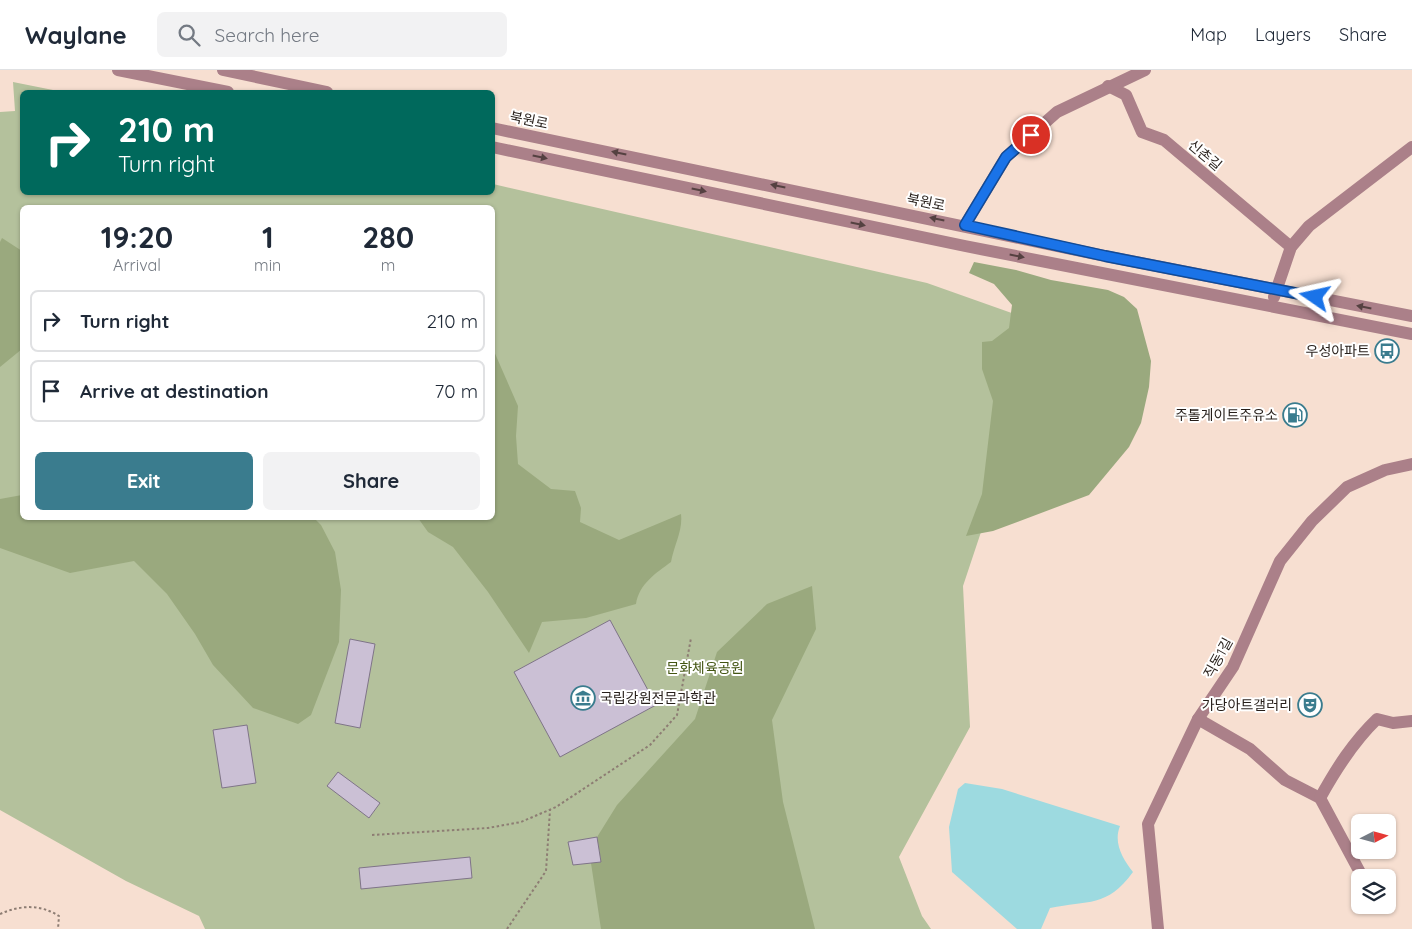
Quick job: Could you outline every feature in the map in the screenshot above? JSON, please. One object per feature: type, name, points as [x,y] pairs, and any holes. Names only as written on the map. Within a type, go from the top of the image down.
[{"type":"street","points":[[118,70],[218,90]]},
{"type":"street","points":[[223,70],[318,90]]},
{"type":"street","points":[[965,225],[1006,157],[1057,112],[1145,70]]},
{"type":"street","name":"신촌길","points":[[1108,86],[1126,95],[1142,132],[1164,140],[1291,247]]},
{"type":"street","name":"북원로","points":[[495,129],[965,225],[1105,256],[1412,316]]},
{"type":"street","points":[[1273,305],[1276,290],[1291,247],[1310,226],[1412,147]]},
{"type":"street","points":[[495,148],[965,246],[1273,305],[1412,334]]},
{"type":"street","name":"직동1길","points":[[1158,929],[1148,824],[1198,719],[1233,667],[1280,561],[1312,522],[1346,487],[1385,470],[1412,464]]},
{"type":"street","points":[[1198,719],[1250,749],[1285,780],[1320,798],[1358,869]]},
{"type":"street","points":[[1320,798],[1341,761],[1361,734],[1377,719],[1393,723],[1412,721]]},
{"type":"path","points":[[372,835],[488,828],[522,822],[550,810],[650,745],[676,715],[691,638]]},
{"type":"path","points":[[507,929],[546,871],[550,810]]},
{"type":"path","points":[[0,914],[17,906],[48,909],[59,916],[58,929]]},
{"type":"green space","name":"문화체육공원","points":[[13,82],[53,90],[20,90],[20,195],[495,195],[495,184],[927,283],[1060,330],[981,532],[963,586],[970,727],[899,857],[922,916],[931,929],[205,929],[199,916],[126,881],[0,810],[0,112],[15,111]]},
{"type":"green space","points":[[2,238],[20,250],[20,351],[0,367],[0,242]]},
{"type":"green space","points":[[974,262],[1016,270],[1051,280],[1108,290],[1124,297],[1137,309],[1151,361],[1149,387],[1141,423],[1129,447],[1089,495],[993,531],[966,536],[982,494],[993,401],[982,369],[982,342],[992,341],[1009,328],[1012,305],[994,284],[969,273]]},
{"type":"green space","points":[[495,354],[518,406],[516,436],[518,464],[551,489],[575,491],[581,508],[580,522],[619,540],[681,514],[680,532],[671,562],[644,585],[636,604],[586,618],[542,622],[529,653],[488,592],[453,547],[428,532],[419,520],[495,520]]},
{"type":"green space","points":[[20,495],[20,520],[316,520],[321,525],[335,552],[341,590],[339,642],[311,715],[298,724],[253,708],[213,665],[195,634],[167,594],[134,561],[70,573],[0,548],[0,499]]},
{"type":"green space","points":[[812,586],[816,629],[772,720],[783,802],[815,929],[601,929],[589,850],[617,805],[695,719],[717,652],[767,604]]},
{"type":"water","points":[[965,783],[1002,789],[1120,826],[1118,845],[1133,872],[1124,884],[1105,897],[1086,903],[1050,908],[1041,929],[1017,929],[952,872],[949,827],[958,789]]},
{"type":"building","points":[[610,620],[656,705],[560,757],[514,672]]},
{"type":"building","points":[[350,639],[375,644],[360,728],[335,723]]},
{"type":"building","points":[[247,725],[256,783],[222,788],[213,730]]},
{"type":"building","points":[[338,772],[380,803],[369,818],[327,786]]},
{"type":"building","points":[[597,837],[601,862],[573,865],[568,842]]},
{"type":"building","points":[[470,857],[472,878],[361,889],[359,868]]},
{"type":"place","name":"우성아파트","points":[[1387,351]]},
{"type":"place","name":"주톨게이트주유소","points":[[1295,415]]},
{"type":"place","name":"국립강원전문과학관","points":[[583,698]]},
{"type":"place","name":"가당아트갤러리","points":[[1310,705]]},
{"type":"route","points":[[1031,135],[1006,157],[965,225],[1105,256],[1315,297]]}]
